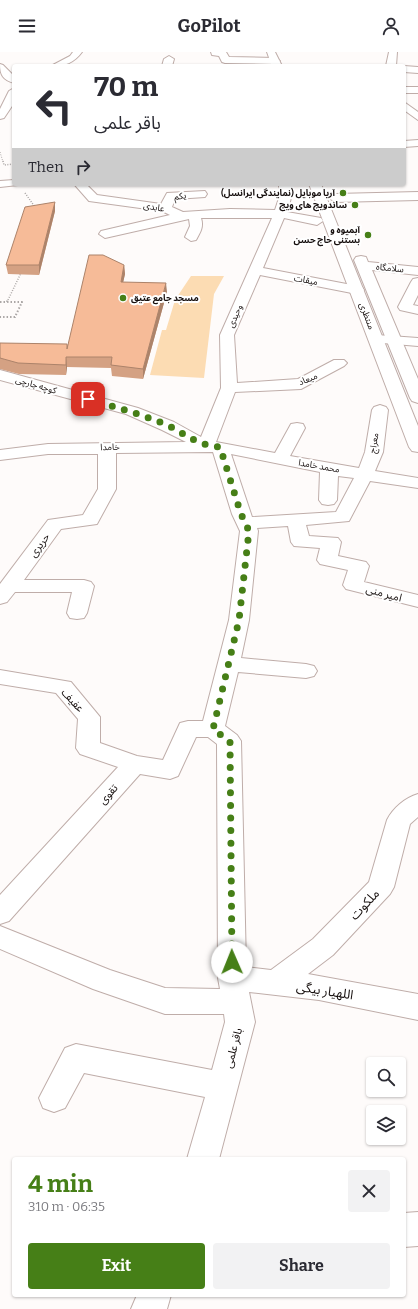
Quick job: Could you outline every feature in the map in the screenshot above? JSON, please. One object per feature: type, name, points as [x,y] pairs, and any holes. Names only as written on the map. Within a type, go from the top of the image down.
[{"type":"street","points":[[60,64],[73,58],[78,52]]},
{"type":"street","points":[[390,64],[393,52]]},
{"type":"street","points":[[215,53],[223,54],[225,60],[274,60]]},
{"type":"street","points":[[0,67],[6,75],[12,79]]},
{"type":"street","points":[[406,69],[418,70]]},
{"type":"street","points":[[406,90],[418,90]]},
{"type":"street","points":[[0,116],[12,98]]},
{"type":"street","points":[[406,107],[418,117]]},
{"type":"street","points":[[406,139],[418,138]]},
{"type":"street","points":[[406,144],[418,143]]},
{"type":"street","points":[[0,179],[12,177]]},
{"type":"street","points":[[0,184],[12,185]]},
{"type":"street","name":"عابدی","points":[[82,186],[94,198],[165,208],[187,215],[230,213],[280,214],[317,221]]},
{"type":"street","name":"وحیدی","points":[[213,446],[229,388],[227,334],[280,214],[284,198],[285,186]]},
{"type":"street","name":"منتظری","points":[[316,186],[418,447]]},
{"type":"street","points":[[330,186],[340,211]]},
{"type":"street","name":"یکم","points":[[165,208],[171,196],[201,194]]},
{"type":"street","points":[[335,198],[418,196]]},
{"type":"street","points":[[105,234],[187,215],[198,222],[197,228],[191,237]]},
{"type":"street","name":"منتظری","points":[[357,251],[418,398]]},
{"type":"street","name":"سلامگاه","points":[[363,265],[418,271]]},
{"type":"street","name":"میقات","points":[[255,270],[357,290]]},
{"type":"street","points":[[418,282],[405,307],[418,310]]},
{"type":"street","points":[[376,339],[394,339],[418,342]]},
{"type":"street","name":"میعاد","points":[[229,388],[301,384],[339,363]]},
{"type":"street","name":"کوچه جارچی","points":[[0,375],[132,411],[213,446]]},
{"type":"street","name":"معراج","points":[[365,474],[374,452],[380,410]]},
{"type":"street","points":[[280,459],[297,428]]},
{"type":"street","points":[[135,764],[170,770],[188,729],[213,729],[239,620],[249,531],[213,446]]},
{"type":"street","name":"خامدا","points":[[0,455],[48,449],[213,446]]},
{"type":"street","name":"محمد خامدا","points":[[213,446],[329,469],[418,483]]},
{"type":"street","name":"حریری","points":[[4,592],[55,524],[90,520],[107,489],[107,448]]},
{"type":"street","points":[[328,500],[329,469]]},
{"type":"street","points":[[246,523],[342,517],[365,474]]},
{"type":"street","name":"امیر منی","points":[[296,520],[301,542],[331,542],[327,560],[359,566],[353,585],[418,601]]},
{"type":"street","points":[[4,592],[84,586],[77,613]]},
{"type":"street","points":[[228,664],[306,671]]},
{"type":"street","name":"عفیف","points":[[0,677],[63,687],[89,717],[88,748],[135,764]]},
{"type":"street","name":"باقر علمی","points":[[204,1157],[240,1022],[234,990],[230,742],[213,729]]},
{"type":"street","name":"تقوی","points":[[4,902],[135,764]]},
{"type":"street","name":"ملکوت","points":[[275,983],[323,947],[381,887],[399,820],[418,803]]},
{"type":"street","name":"اللهیار بیگی","points":[[0,937],[103,980],[165,1001],[275,983],[319,988],[418,1007]]},
{"type":"street","points":[[54,1098],[76,1058],[223,1086]]},
{"type":"street","points":[[406,1230],[418,1229]]},
{"type":"path","points":[[0,152],[4,165],[12,164]]},
{"type":"path","points":[[18,186],[36,209]]},
{"type":"path","points":[[7,302],[21,273]]},
{"type":"path","points":[[0,302],[22,302],[15,317],[0,317]]},
{"type":"shaded area","points":[[191,276],[224,276],[214,294],[204,378],[150,375],[162,330],[166,330],[175,300]]},
{"type":"building","points":[[55,202],[39,265],[6,265],[25,207]]},
{"type":"building","name":"مسجد جامع عتیق","points":[[89,255],[103,255],[124,265],[121,282],[166,283],[143,369],[111,365],[112,357],[66,357],[66,365],[18,363],[0,358],[0,343],[67,344],[67,349]]},
{"type":"place","name":"آریا موبایل (نمایندگی ایرانسل)","points":[[343,193]]},
{"type":"place","name":"ساندویچ های ویچ","points":[[355,205]]},
{"type":"place","name":"آبمیوه و بستنی حاج حسن","points":[[368,235]]},
{"type":"place","name":"مسجد جامع عتیق","points":[[123,298]]},
{"type":"route","points":[[88,399],[132,411],[168,426],[206,446],[220,447],[241,514],[249,531],[239,620],[213,729],[230,742],[232,962]]}]
